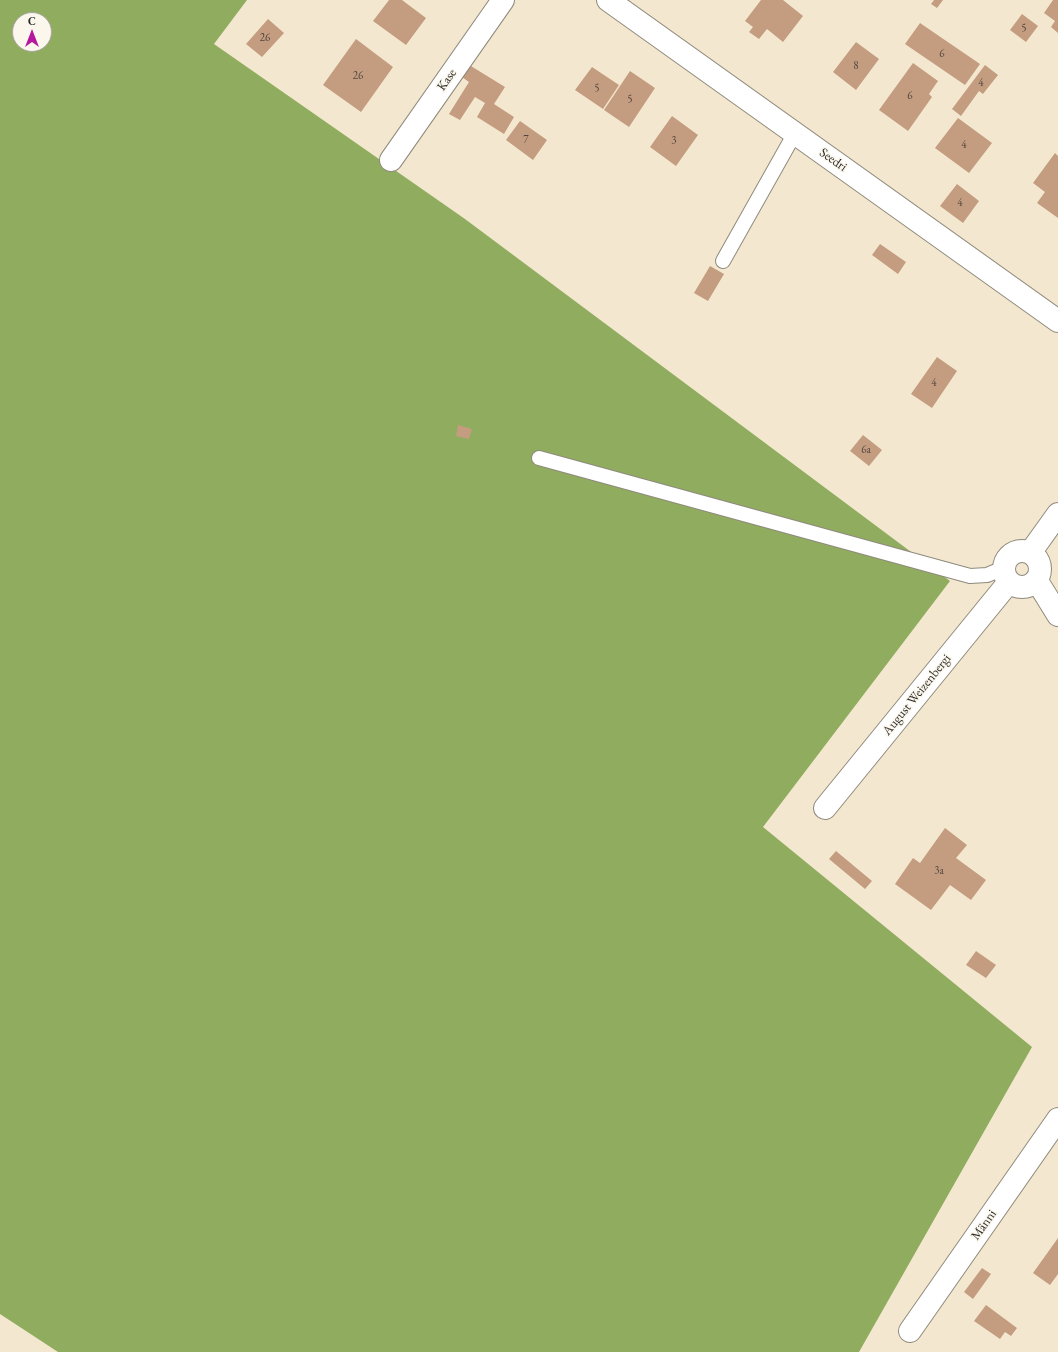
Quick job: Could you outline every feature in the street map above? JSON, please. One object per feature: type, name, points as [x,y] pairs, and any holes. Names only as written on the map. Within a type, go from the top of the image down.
[{"type":"street","name":"Kase","points":[[391,160],[504,0]]},
{"type":"street","name":"Seedri","points":[[608,0],[1058,321]]},
{"type":"street","points":[[1007,575],[1014,585],[1026,587],[1037,581],[1040,576],[1040,565],[1038,560],[1030,553],[1058,514]]},
{"type":"street","name":"August Weizenbergi","points":[[825,808],[1007,575],[1008,559],[1015,552],[1020,551],[1030,553]]},
{"type":"street","points":[[1037,581],[1058,615]]},
{"type":"street","name":"Männi","points":[[910,1331],[1058,1119]]},
{"type":"lane","points":[[723,261],[795,133]]},
{"type":"lane","points":[[539,458],[970,576],[1007,575]]},
{"type":"green space","points":[[0,0],[247,0],[214,44],[465,219],[950,581],[763,827],[1032,1047],[859,1352],[58,1352],[0,1314]]},
{"type":"building","points":[[389,0],[402,0],[426,18],[406,45],[373,21]]},
{"type":"building","points":[[761,0],[783,0],[803,16],[783,42],[767,29],[759,39],[749,32],[753,27],[745,21]]},
{"type":"building","points":[[934,0],[943,0],[937,8],[931,4]]},
{"type":"building","points":[[1053,0],[1058,0],[1058,33],[1051,27],[1055,21],[1044,13]]},
{"type":"building","points":[[1022,14],[1038,26],[1026,42],[1010,30]]},
{"type":"building","points":[[268,19],[284,33],[262,57],[246,44]]},
{"type":"building","points":[[920,23],[980,64],[965,85],[905,44]]},
{"type":"building","points":[[356,39],[393,67],[361,112],[323,85]]},
{"type":"building","points":[[856,42],[879,59],[856,90],[833,72]]},
{"type":"building","points":[[466,63],[505,87],[494,104],[514,117],[504,134],[477,117],[485,103],[475,97],[460,120],[449,114],[469,82],[459,75]]},
{"type":"building","points":[[913,63],[938,81],[929,94],[932,97],[908,131],[879,110]]},
{"type":"building","points":[[985,65],[998,75],[983,94],[979,91],[961,116],[952,109]]},
{"type":"building","points":[[592,67],[619,85],[603,109],[575,90]]},
{"type":"building","points":[[630,71],[655,88],[629,127],[604,110]]},
{"type":"building","points":[[672,116],[698,135],[676,166],[650,147]]},
{"type":"building","points":[[958,118],[992,143],[969,173],[935,148]]},
{"type":"building","points":[[520,121],[547,140],[533,160],[506,140]]},
{"type":"building","points":[[1055,153],[1058,156],[1058,218],[1037,203],[1045,192],[1033,183]]},
{"type":"building","points":[[957,184],[979,201],[963,223],[940,206]]},
{"type":"building","points":[[880,244],[906,262],[898,274],[872,255]]},
{"type":"building","points":[[710,266],[724,274],[708,301],[694,293]]},
{"type":"building","points":[[937,357],[957,371],[932,408],[911,394]]},
{"type":"building","points":[[458,425],[472,429],[469,439],[456,436]]},
{"type":"building","points":[[863,435],[882,450],[869,466],[850,451]]},
{"type":"building","points":[[945,828],[967,845],[956,858],[986,880],[971,900],[950,885],[931,910],[895,884],[913,858],[920,863]]},
{"type":"building","points":[[836,851],[872,881],[865,889],[829,859]]},
{"type":"building","points":[[976,951],[996,965],[986,978],[966,965]]},
{"type":"building","points":[[1058,1238],[1058,1274],[1050,1285],[1033,1273]]},
{"type":"building","points":[[982,1268],[991,1274],[973,1299],[964,1292]]},
{"type":"building","points":[[986,1305],[1017,1328],[1011,1336],[1005,1332],[1000,1339],[974,1321]]}]
